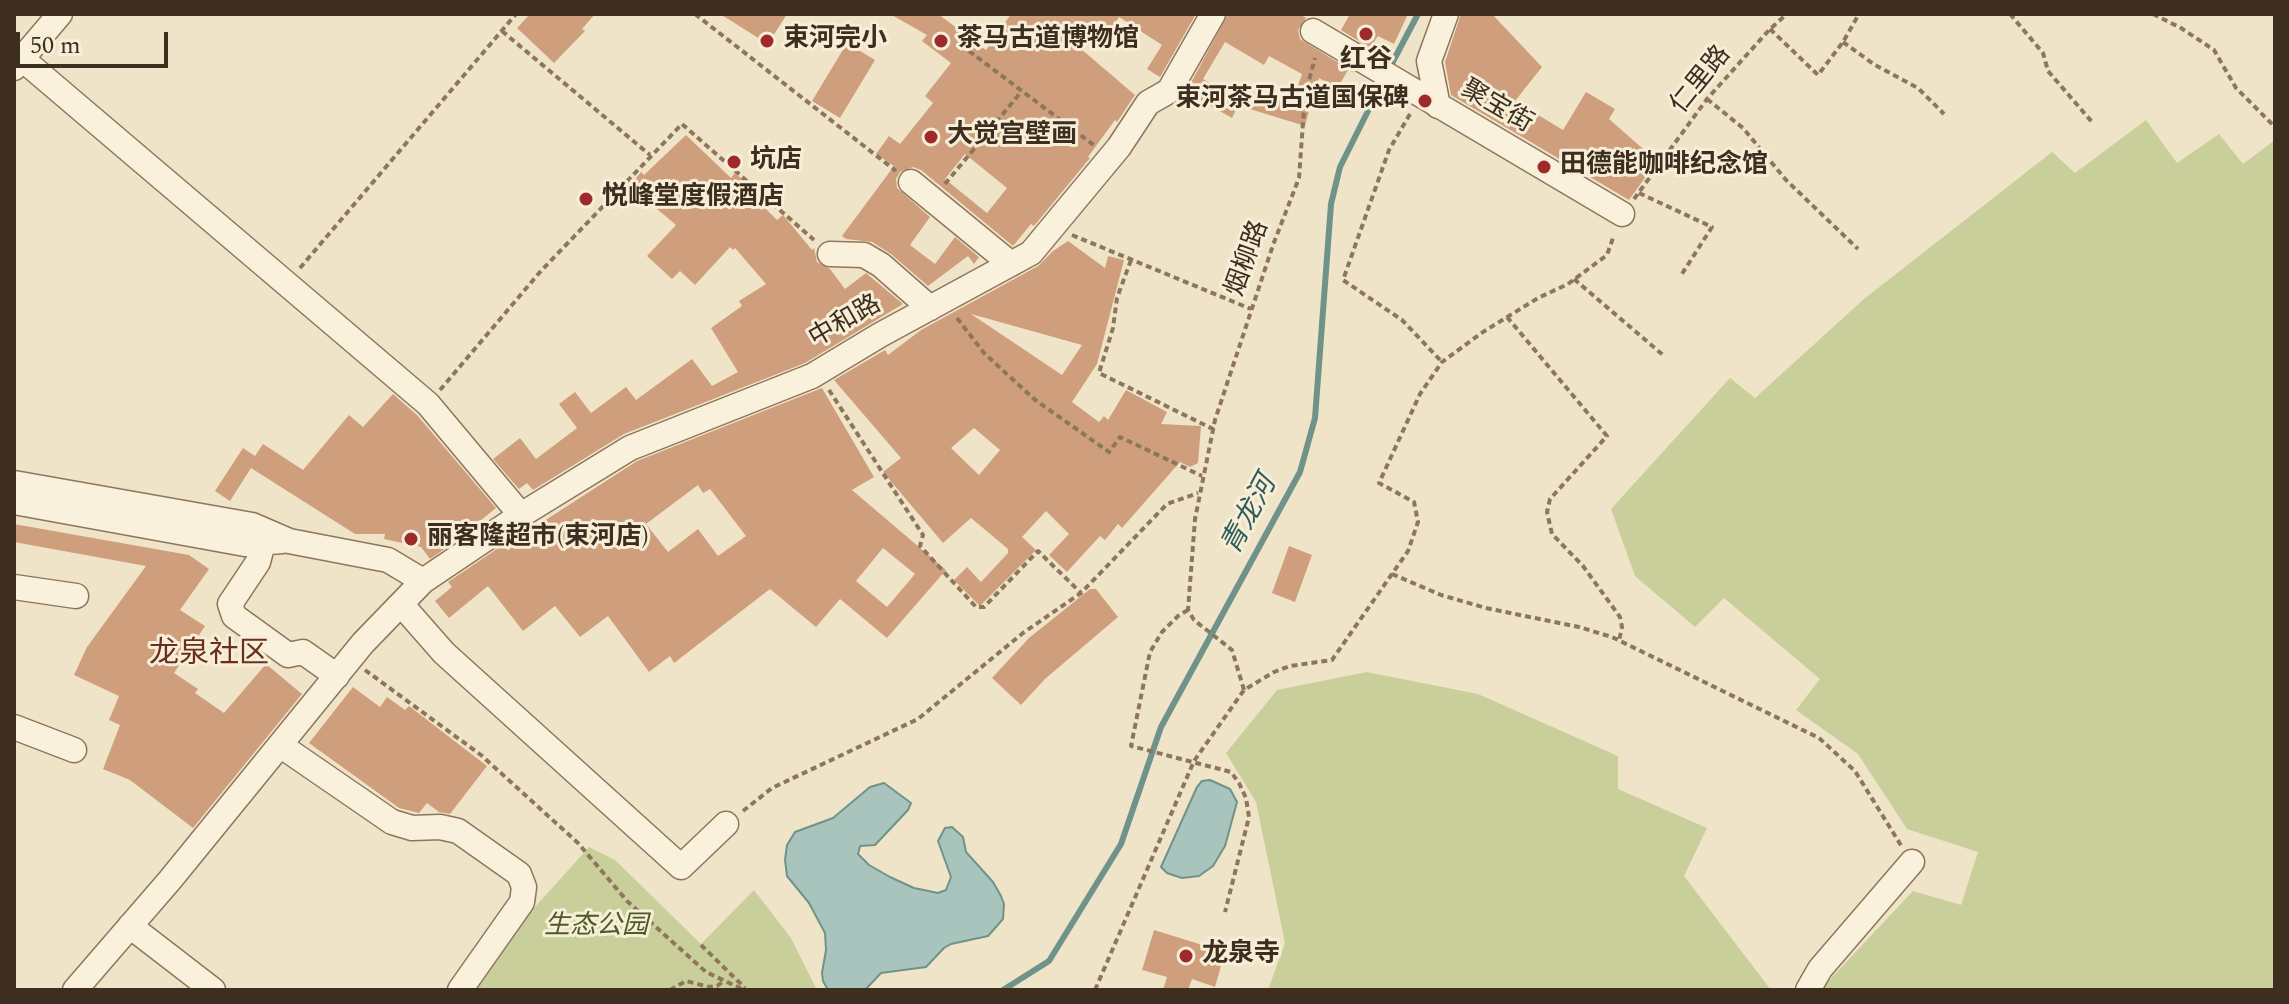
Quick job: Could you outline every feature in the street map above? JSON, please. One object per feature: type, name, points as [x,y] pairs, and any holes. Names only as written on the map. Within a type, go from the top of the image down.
[{"type":"street","points":[[60,14],[16,59],[428,404],[521,515]]},
{"type":"street","name":"中和路","points":[[75,990],[344,668],[423,581],[521,515],[630,448],[783,389],[818,372],[1031,253],[1110,157],[1148,103],[1169,91],[1213,14]]},
{"type":"street","points":[[1430,102],[1429,61],[1446,14]]},
{"type":"street","name":"聚宝街","points":[[1318,34],[1622,214]]},
{"type":"street","points":[[911,182],[1011,264]]},
{"type":"street","points":[[830,254],[864,255],[937,304]]},
{"type":"street","points":[[14,483],[252,525],[289,541],[388,560],[423,581]]},
{"type":"street","points":[[14,502],[245,544],[289,541]]},
{"type":"street","points":[[263,543],[258,562],[230,604],[234,616],[288,655],[303,652],[344,668]]},
{"type":"street","points":[[14,587],[76,596]]},
{"type":"street","points":[[401,604],[444,653],[681,867],[726,824]]},
{"type":"street","points":[[14,727],[74,750]]},
{"type":"street","points":[[280,745],[392,822],[412,828],[440,827],[458,831],[519,874],[524,887],[522,902],[460,990]]},
{"type":"street","points":[[1808,990],[1820,969],[1912,862]]},
{"type":"street","points":[[130,926],[213,990]]},
{"type":"path","points":[[287,283],[516,14]]},
{"type":"path","points":[[695,14],[872,155],[911,182]]},
{"type":"path","name":"仁里路","points":[[1442,362],[1607,255],[1622,214],[1707,99],[1787,14]]},
{"type":"path","points":[[1770,29],[1818,75],[1859,14]]},
{"type":"path","points":[[2010,14],[2043,53],[2048,71],[2092,122]]},
{"type":"path","points":[[2153,14],[2214,50],[2236,88],[2275,127]]},
{"type":"path","points":[[502,31],[650,155]]},
{"type":"path","name":"烟柳路","points":[[1188,610],[1198,493],[1213,429],[1251,309],[1299,178],[1305,95],[1318,34]]},
{"type":"path","points":[[1843,42],[1875,65],[1918,88],[1944,114]]},
{"type":"path","points":[[969,51],[1110,157]]},
{"type":"path","points":[[934,198],[1022,91]]},
{"type":"path","points":[[1707,99],[1743,128],[1786,180],[1858,249]]},
{"type":"path","points":[[1095,990],[1191,760],[1244,690],[1290,666],[1332,660],[1413,543],[1418,522],[1414,502],[1379,483],[1420,394],[1442,362],[1402,320],[1343,280],[1389,150],[1408,115],[1430,102]]},
{"type":"path","points":[[428,404],[540,272],[682,124],[830,254]]},
{"type":"path","points":[[1639,193],[1712,227],[1680,277]]},
{"type":"path","points":[[1054,225],[1083,242],[1251,309]]},
{"type":"path","points":[[1131,260],[1117,298],[1113,328],[1099,373],[1213,429]]},
{"type":"path","points":[[1574,279],[1663,355]]},
{"type":"path","points":[[937,304],[1034,399],[1109,452],[1120,437],[1202,476]]},
{"type":"path","points":[[1507,317],[1607,436],[1550,499],[1547,512],[1552,534],[1583,566],[1620,617],[1622,627],[1619,641]]},
{"type":"path","points":[[818,372],[923,535],[920,546],[976,607],[984,607],[1038,551],[1081,593]]},
{"type":"path","points":[[726,824],[772,788],[918,719],[1023,633],[1081,593],[1167,504],[1198,493]]},
{"type":"path","points":[[1392,574],[1456,599],[1579,627],[1619,641],[1819,738],[1855,771],[1912,862]]},
{"type":"path","points":[[1225,912],[1249,817],[1246,798],[1231,772],[1131,746],[1150,652],[1162,632],[1188,610],[1194,620],[1232,650],[1244,690]]},
{"type":"path","points":[[344,668],[481,755],[578,843],[627,901],[706,972],[746,990]]},
{"type":"path","points":[[701,945],[746,990]]},
{"type":"path","points":[[670,990],[686,981],[709,987],[725,980]]},
{"type":"green space","points":[[2146,120],[2177,163],[2219,134],[2243,164],[2275,140],[2275,990],[1820,990],[1913,891],[1961,905],[1978,852],[1907,829],[1858,754],[1796,710],[1820,679],[1724,598],[1695,627],[1635,576],[1611,509],[1730,378],[1755,398],[1864,299],[2052,152],[2075,173]]},
{"type":"green space","points":[[1367,672],[1478,694],[1618,756],[1618,789],[1707,828],[1684,876],[1771,990],[1268,990],[1285,943],[1256,802],[1226,753],[1277,690]]},
{"type":"green space","name":"生态公园","points":[[589,847],[615,860],[701,944],[754,890],[791,938],[817,990],[475,990],[499,947]]},
{"type":"water","points":[[1210,780],[1230,789],[1237,802],[1225,846],[1213,866],[1199,876],[1182,878],[1167,873],[1161,867],[1197,787],[1202,781]]},
{"type":"water","points":[[884,783],[911,803],[875,845],[860,846],[858,854],[869,865],[890,877],[914,888],[938,893],[946,890],[951,877],[938,841],[945,828],[952,827],[963,837],[966,852],[993,882],[1001,896],[1003,919],[988,936],[944,948],[926,967],[881,973],[865,990],[828,990],[822,973],[825,933],[809,903],[787,876],[787,845],[795,832],[833,818],[870,787]]},
{"type":"building","points":[[530,14],[595,14],[582,29],[585,31],[554,63],[517,28]]},
{"type":"building","points":[[720,14],[787,14],[768,44]]},
{"type":"building","points":[[890,14],[938,14],[986,50],[1011,14],[1196,14],[1160,77],[1147,69],[1162,45],[1119,17],[1103,40],[1077,23],[1067,37],[1135,95],[1090,158],[1034,226],[1031,224],[1013,246],[921,170],[913,167],[900,172],[896,179],[897,188],[930,217],[910,245],[935,264],[955,237],[979,257],[974,264],[968,256],[928,286],[872,242],[842,236],[894,166],[876,154],[889,136],[900,144],[933,103],[925,96],[951,63],[922,41],[927,35]],"holes":[[[965,154],[1007,188],[987,213],[945,179]]]},
{"type":"building","points":[[1228,14],[1300,14],[1306,18],[1298,30],[1300,39],[1355,73],[1348,70],[1337,89],[1319,78],[1314,95],[1298,86],[1302,74],[1269,56],[1264,65],[1225,42],[1203,79],[1241,100],[1232,118],[1186,92]]},
{"type":"building","points":[[1350,14],[1408,14],[1394,44],[1378,36],[1370,48],[1341,30]]},
{"type":"building","points":[[1461,14],[1492,14],[1542,67],[1515,101],[1563,130],[1586,92],[1615,109],[1609,119],[1657,161],[1629,200],[1451,95],[1445,62]]},
{"type":"building","points":[[847,43],[875,60],[840,118],[812,101]]},
{"type":"building","points":[[1255,91],[1310,107],[1305,126],[1250,109]]},
{"type":"building","points":[[686,135],[731,178],[735,173],[760,195],[756,199],[777,220],[783,215],[812,250],[814,248],[817,262],[830,269],[845,289],[866,273],[903,304],[805,363],[624,434],[533,490],[527,483],[519,489],[493,459],[520,438],[536,459],[577,428],[559,404],[575,392],[591,413],[626,387],[636,400],[692,359],[712,386],[738,372],[711,328],[742,306],[739,301],[766,284],[735,248],[730,247],[695,285],[680,271],[672,279],[647,256],[676,225],[630,186],[641,172],[644,175]]},
{"type":"building","points":[[1068,241],[1105,268],[1108,256],[1124,260],[1097,364],[1072,402],[1099,422],[1104,416],[1108,420],[1126,390],[1167,412],[1161,424],[1201,426],[1198,463],[1190,467],[1180,462],[1122,528],[1118,524],[1105,540],[1100,536],[1067,572],[1049,555],[1069,534],[1046,511],[1022,537],[1036,550],[980,606],[954,580],[967,567],[981,582],[1008,553],[1008,549],[971,518],[943,543],[883,472],[901,458],[834,380],[885,350],[888,355],[921,330],[1038,266]],"holes":[[[971,314],[1082,345],[1062,375]],[[974,428],[1000,450],[979,475],[951,448]]]},
{"type":"building","points":[[822,388],[874,477],[852,490],[946,570],[887,638],[840,599],[816,627],[770,589],[674,663],[670,656],[649,672],[608,616],[580,637],[555,606],[523,631],[488,586],[449,618],[435,601],[452,587],[448,582],[637,461]],"holes":[[[698,485],[703,493],[710,489],[746,536],[718,556],[698,529],[668,552],[646,524]],[[883,548],[915,574],[887,607],[856,581]]]},
{"type":"building","points":[[393,394],[417,415],[496,508],[476,527],[430,559],[421,547],[384,539],[385,534],[355,534],[251,468],[230,501],[215,491],[243,448],[255,456],[263,444],[303,470],[349,415],[363,427]]},
{"type":"building","points":[[14,524],[189,555],[209,569],[180,610],[205,626],[174,673],[198,689],[195,693],[224,713],[266,664],[302,694],[193,828],[130,780],[103,769],[120,725],[109,720],[119,696],[74,675],[87,647],[146,566],[14,542]]},
{"type":"building","points":[[1289,546],[1312,555],[1295,602],[1272,593]]},
{"type":"building","points":[[1090,589],[1096,589],[1118,617],[1045,679],[1021,705],[992,678],[1029,638]]},
{"type":"building","points":[[353,687],[380,707],[387,697],[405,710],[409,706],[487,766],[450,814],[439,812],[427,803],[419,813],[399,808],[309,743]]},
{"type":"building","points":[[1154,930],[1225,952],[1215,987],[1192,979],[1188,990],[1163,990],[1167,977],[1142,970]]},
{"type":"waterway","name":"青龙河","points":[[1389,69],[1418,14]]},
{"type":"waterway","name":"青龙河","points":[[1003,990],[1049,961],[1121,844],[1161,727],[1300,472],[1315,418],[1331,204],[1340,167],[1384,79]]},
{"type":"place","name":"红谷","points":[[1366,34]]},
{"type":"place","name":"束河完小","points":[[767,41]]},
{"type":"place","name":"茶马古道博物馆","points":[[941,41]]},
{"type":"place","name":"束河茶马古道国保碑","points":[[1425,101]]},
{"type":"place","name":"大觉宫壁画","points":[[931,137]]},
{"type":"place","name":"坑店","points":[[734,162]]},
{"type":"place","name":"田德能咖啡纪念馆","points":[[1544,167]]},
{"type":"place","name":"悦峰堂度假酒店","points":[[586,199]]},
{"type":"place","name":"丽客隆超市(束河店)","points":[[411,539]]},
{"type":"place","name":"龙泉寺","points":[[1186,956]]},
{"type":"district","name":"龙泉社区","points":[[209,656]]}]
